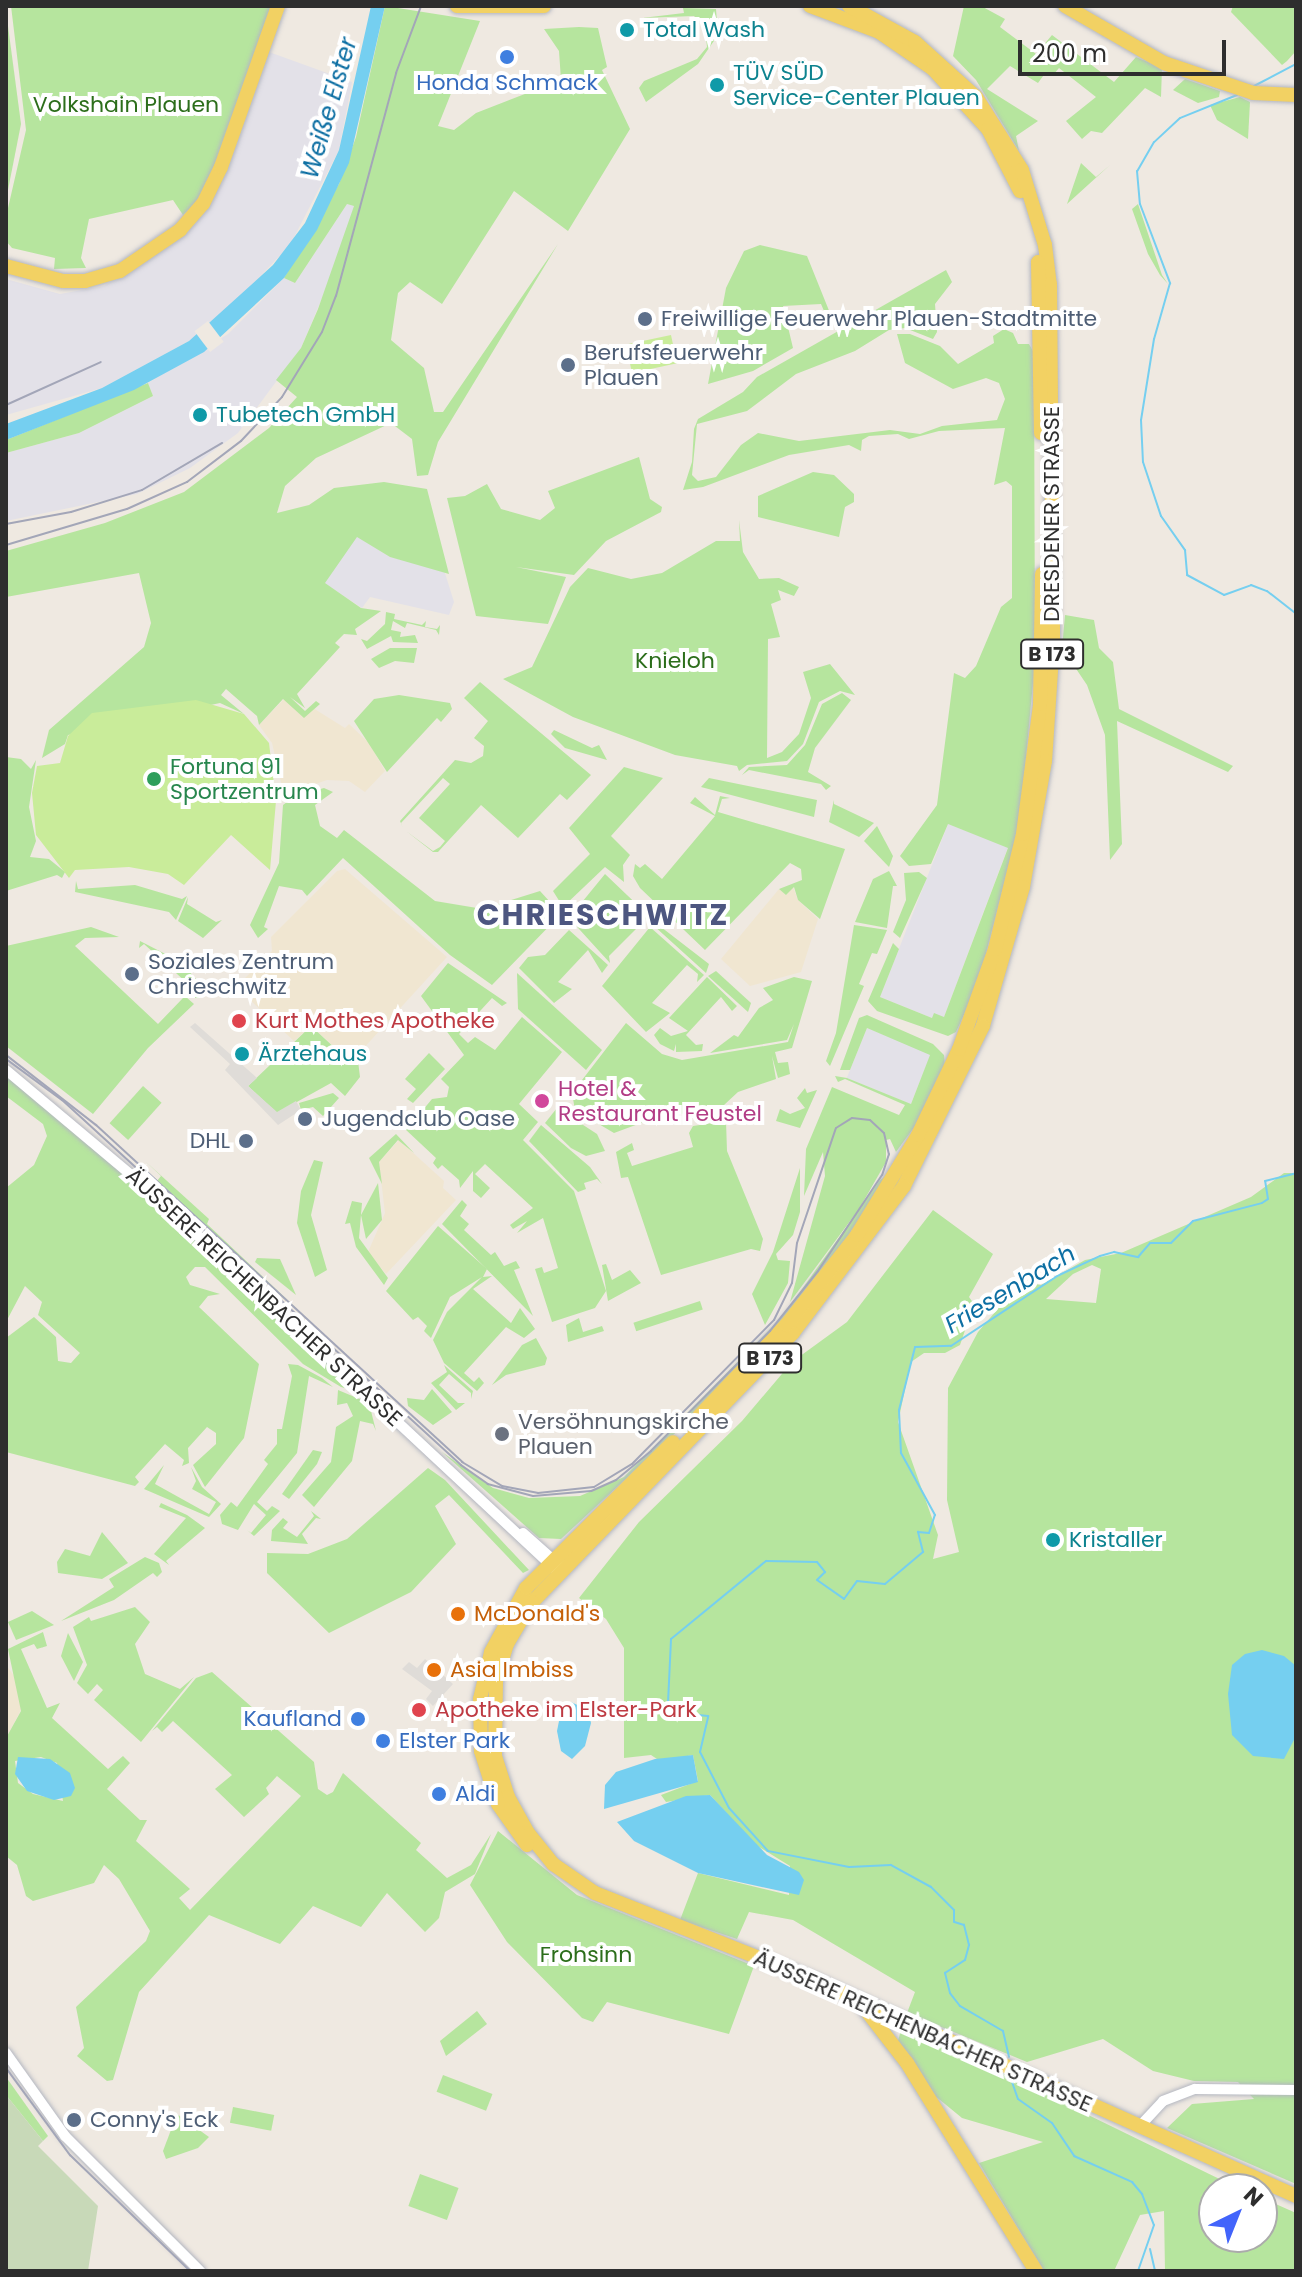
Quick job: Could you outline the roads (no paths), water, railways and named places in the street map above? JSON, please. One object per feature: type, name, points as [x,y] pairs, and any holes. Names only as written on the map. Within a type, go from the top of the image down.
[{"type":"main road","points":[[6,266],[63,281],[85,281],[120,271],[180,230],[203,204],[221,167],[278,6]]},
{"type":"main road","points":[[268,37],[284,6]]},
{"type":"main road","points":[[457,6],[544,6]]},
{"type":"main road","name":"B 173","points":[[810,6],[894,40],[949,83],[997,143],[1032,211]]},
{"type":"main road","name":"B 173","points":[[554,1563],[733,1382],[818,1288],[912,1145],[979,998],[1018,860],[1040,704],[1040,247],[1032,211],[1005,137],[962,82],[915,42],[849,6]]},
{"type":"main road","points":[[1065,6],[1148,56],[1246,92],[1296,95]]},
{"type":"main road","name":"ÄUSSERE REICHENBACHER STRASSE","points":[[554,1563],[517,1600],[494,1643],[480,1699],[485,1768],[513,1828],[553,1864],[636,1912],[852,1997],[1296,2196]]},
{"type":"main road","name":"ÄUSSERE REICHENBACHER STRASSE","points":[[553,1864],[508,1797],[495,1756],[492,1715],[507,1644],[554,1563]]},
{"type":"main road","points":[[852,1997],[884,2030],[1036,2271]]},
{"type":"main road","points":[[884,2030],[895,2016]]},
{"type":"main road","points":[[894,2045],[895,2016]]},
{"type":"street","name":"ÄUSSERE REICHENBACHER STRASSE","points":[[6,1070],[87,1135],[554,1563]]},
{"type":"street","points":[[6,2053],[65,2136],[200,2271]]},
{"type":"street","points":[[1139,2127],[1163,2101],[1195,2089],[1296,2090]]},
{"type":"water","points":[[371,6],[385,6],[349,163],[317,230],[284,278],[204,352],[134,390],[6,440],[6,424],[102,388],[189,341],[273,265],[305,223],[339,150]]},
{"type":"water","points":[[1262,1650],[1284,1656],[1296,1666],[1296,1736],[1284,1759],[1253,1756],[1232,1735],[1228,1694],[1232,1665],[1245,1654]]},
{"type":"water","points":[[571,1702],[588,1710],[591,1723],[585,1746],[572,1759],[561,1751],[557,1731],[561,1711]]},
{"type":"water","points":[[693,1755],[698,1782],[604,1809],[605,1785],[616,1772],[655,1759]]},
{"type":"water","points":[[18,1757],[50,1759],[70,1773],[75,1788],[71,1796],[54,1800],[27,1791],[15,1774]]},
{"type":"water","points":[[710,1795],[767,1855],[799,1872],[804,1880],[799,1895],[698,1873],[634,1841],[617,1822],[686,1796]]},
{"type":"waterway","name":"Friesenbach","points":[[1254,86],[1296,64]]},
{"type":"waterway","name":"Friesenbach","points":[[1237,95],[1180,118],[1154,142],[1137,171],[1140,204],[1170,283],[1154,339],[1141,420],[1143,462],[1161,516],[1185,550],[1187,575],[1224,595],[1251,585],[1267,591],[1296,614]]},
{"type":"waterway","name":"Friesenbach","points":[[1009,2057],[1003,2031],[960,2006],[950,1993],[945,1973],[965,1960],[969,1945],[964,1925],[954,1922],[954,1910],[931,1887],[891,1865],[849,1867],[768,1851],[729,1808],[700,1752],[708,1716],[679,1713],[668,1703],[671,1639],[766,1561],[817,1562],[825,1572],[817,1580],[844,1599],[857,1581],[885,1584],[923,1552],[918,1532],[929,1533],[935,1515],[901,1453],[899,1410],[915,1347],[951,1346],[1057,1276],[1100,1256],[1114,1252],[1138,1257],[1150,1243],[1171,1243],[1193,1221],[1262,1203],[1268,1199],[1265,1181],[1296,1173]]},
{"type":"waterway","name":"Friesenbach","points":[[1010,2076],[1018,2099],[1052,2123],[1074,2156],[1132,2182],[1142,2194],[1154,2225],[1138,2271]]},
{"type":"waterway","points":[[1150,2249],[1155,2271]]},
{"type":"tram line","points":[[6,1055],[96,1125],[462,1462],[502,1486],[538,1493],[594,1487],[632,1464],[774,1320],[792,1283],[797,1243],[836,1128],[852,1118],[870,1120],[884,1133],[889,1154],[882,1175],[818,1271],[770,1331],[651,1451],[616,1480],[591,1491],[533,1496],[488,1484],[461,1465],[62,1100],[6,1059]]},
{"type":"tram line","points":[[6,2068],[70,2155],[190,2271]]},
{"type":"railway","points":[[6,545],[127,509],[187,482],[241,441],[282,397],[322,332],[336,296],[396,73],[421,6]]},
{"type":"railway","points":[[6,405],[101,362]]},
{"type":"railway","points":[[6,524],[71,512],[142,490],[222,443]]},
{"type":"place","name":"Total Wash","points":[[627,30]]},
{"type":"place","name":"Honda Schmack","points":[[507,57]]},
{"type":"place","name":"TÜV SÜD Service-Center Plauen","points":[[717,85]]},
{"type":"place","name":"Freiwillige Feuerwehr Plauen-Stadtmitte","points":[[645,319]]},
{"type":"place","name":"Berufsfeuerwehr Plauen","points":[[568,365]]},
{"type":"place","name":"Tubetech GmbH","points":[[200,415]]},
{"type":"place","name":"Fortuna 91 Sportzentrum","points":[[154,779]]},
{"type":"place","name":"Soziales Zentrum Chrieschwitz","points":[[132,974]]},
{"type":"place","name":"Kurt Mothes Apotheke","points":[[239,1021]]},
{"type":"place","name":"Ärztehaus","points":[[242,1054]]},
{"type":"place","name":"Hotel & Restaurant Feustel","points":[[542,1101]]},
{"type":"place","name":"Jugendclub Oase","points":[[305,1119]]},
{"type":"place","name":"DHL","points":[[246,1141]]},
{"type":"place","name":"Versöhnungskirche Plauen","points":[[502,1434]]},
{"type":"place","name":"Kristaller","points":[[1053,1540]]},
{"type":"place","name":"McDonald's","points":[[458,1614]]},
{"type":"place","name":"Asia Imbiss","points":[[434,1670]]},
{"type":"place","name":"Apotheke im Elster-Park","points":[[419,1710]]},
{"type":"place","name":"Kaufland","points":[[358,1719]]},
{"type":"place","name":"Elster Park","points":[[383,1741]]},
{"type":"place","name":"Aldi","points":[[439,1794]]},
{"type":"place","name":"Conny's Eck","points":[[74,2120]]},
{"type":"district","name":"CHRIESCHWITZ","points":[[603,915]]},
{"type":"park label","name":"Volkshain Plauen","points":[[126,105]]},
{"type":"park label","name":"Knieloh","points":[[675,661]]},
{"type":"park label","name":"Frohsinn","points":[[586,1955]]},
{"type":"water label","name":"Weiße Elster","points":[[329,108]]}]
